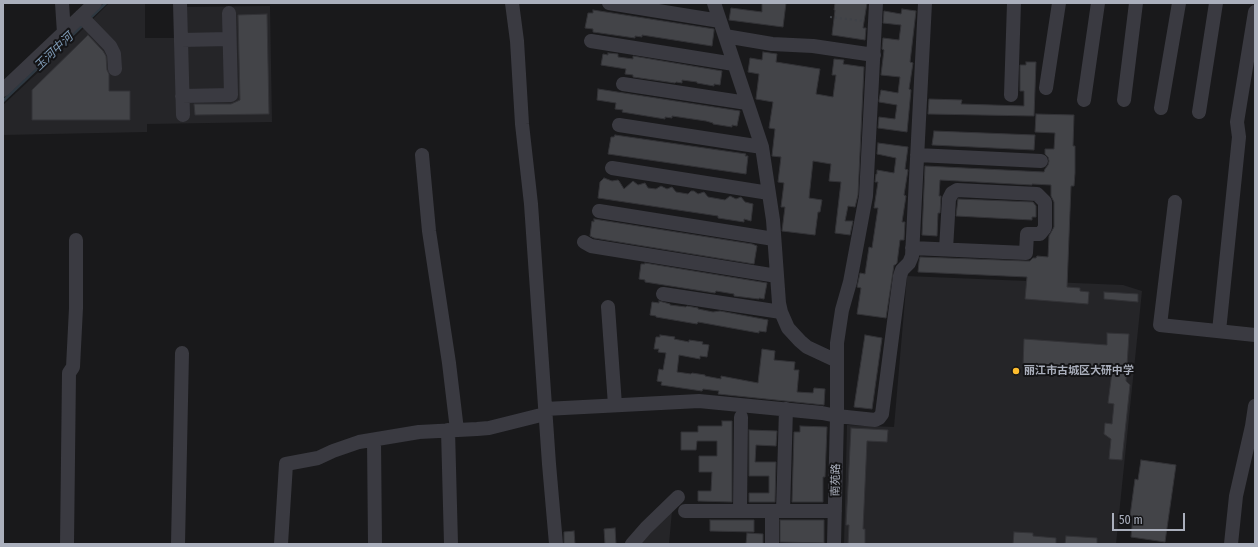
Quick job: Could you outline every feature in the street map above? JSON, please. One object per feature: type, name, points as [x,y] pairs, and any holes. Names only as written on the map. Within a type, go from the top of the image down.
[{"type":"street","points":[[62,3],[64,33]]},
{"type":"street","points":[[3,90],[95,3]]},
{"type":"street","points":[[180,3],[183,115]]},
{"type":"street","points":[[512,3],[517,41],[522,124],[531,204],[545,412],[556,544]]},
{"type":"street","points":[[609,3],[720,21]]},
{"type":"street","points":[[714,3],[762,147],[769,193],[781,312],[788,328],[800,341],[837,361]]},
{"type":"street","name":"南苑路","points":[[834,544],[837,343],[842,310],[850,282],[866,196],[876,3]]},
{"type":"street","points":[[281,544],[286,464],[318,458],[348,445],[419,432],[489,428],[545,412],[615,405],[699,401],[786,409],[875,420],[879,418],[882,414],[900,276],[902,270],[911,260],[925,3]]},
{"type":"street","points":[[1012,95],[1014,3]]},
{"type":"street","points":[[1046,88],[1059,3]]},
{"type":"street","points":[[1084,100],[1098,3]]},
{"type":"street","points":[[1124,100],[1136,3]]},
{"type":"street","points":[[1161,108],[1179,3]]},
{"type":"street","points":[[1199,112],[1216,3]]},
{"type":"street","points":[[1219,332],[1239,137],[1236,122],[1255,12]]},
{"type":"street","points":[[182,96],[231,95],[229,13]]},
{"type":"street","points":[[81,16],[110,46],[114,54],[115,69]]},
{"type":"street","points":[[725,36],[772,44],[813,46],[874,55]]},
{"type":"street","points":[[181,40],[229,39]]},
{"type":"street","points":[[591,41],[734,64]]},
{"type":"street","points":[[623,84],[747,103]]},
{"type":"street","points":[[619,125],[762,147]]},
{"type":"street","points":[[422,155],[429,231],[449,363],[452,430],[451,544]]},
{"type":"street","points":[[917,155],[1041,160]]},
{"type":"street","points":[[612,168],[769,193]]},
{"type":"street","points":[[912,248],[1026,253],[1027,234],[1040,234],[1045,227],[1045,202],[1037,194],[957,190],[952,193],[948,199],[946,249]]},
{"type":"street","points":[[1175,202],[1160,325],[1255,335]]},
{"type":"street","points":[[599,211],[774,239]]},
{"type":"street","points":[[67,544],[69,373],[73,367],[76,308],[76,240]]},
{"type":"street","points":[[584,242],[591,246],[777,276]]},
{"type":"street","points":[[663,294],[781,312]]},
{"type":"street","points":[[608,307],[615,405]]},
{"type":"street","points":[[178,544],[182,353]]},
{"type":"street","points":[[1231,544],[1236,496],[1255,406]]},
{"type":"street","points":[[772,544],[778,511],[786,409]]},
{"type":"street","points":[[740,511],[741,417]]},
{"type":"street","points":[[374,440],[375,544]]},
{"type":"street","points":[[632,544],[678,497]]},
{"type":"street","points":[[685,511],[835,511]]},
{"type":"path","points":[[830,17],[876,23]]},
{"type":"shaded area","points":[[109,3],[145,3],[145,38],[177,38],[177,7],[270,6],[272,122],[147,124],[147,132],[3,135],[3,105],[63,49]]},
{"type":"shaded area","name":"丽江市古城区大研中学","points":[[907,276],[1123,285],[1142,291],[1116,544],[844,544],[847,425],[894,427]]},
{"type":"shaded area","points":[[672,511],[669,544],[639,544]]},
{"type":"building","points":[[762,3],[786,3],[783,27],[729,20],[731,8],[762,12]]},
{"type":"building","points":[[835,3],[867,3],[863,28],[866,28],[865,40],[832,35]]},
{"type":"building","points":[[902,9],[916,11],[910,62],[913,63],[909,89],[911,90],[907,132],[878,128],[879,117],[895,119],[897,105],[879,102],[881,90],[898,93],[900,77],[881,75],[884,50],[882,49],[883,38],[899,40],[901,25],[883,23],[884,11],[901,14]]},
{"type":"building","points":[[593,10],[714,29],[712,46],[642,35],[642,37],[635,36],[635,38],[593,32],[593,29],[585,28],[588,13],[593,13]]},
{"type":"building","points":[[267,14],[269,114],[195,115],[194,104],[231,104],[240,100],[238,15]]},
{"type":"building","points":[[88,35],[106,56],[107,70],[109,74],[109,91],[130,91],[130,120],[32,120],[32,90]]},
{"type":"building","points":[[763,52],[777,54],[776,62],[820,69],[816,94],[833,97],[836,75],[832,75],[834,59],[844,60],[843,64],[864,67],[858,195],[855,207],[848,206],[845,221],[853,221],[850,235],[835,233],[841,182],[829,181],[831,164],[813,161],[809,198],[822,200],[820,212],[818,212],[815,235],[782,231],[785,207],[781,207],[784,183],[778,182],[781,157],[772,156],[775,129],[769,128],[773,102],[756,99],[759,74],[748,72],[750,58],[762,60]]},
{"type":"building","points":[[608,53],[618,54],[618,57],[633,59],[633,56],[722,71],[720,85],[714,84],[714,86],[682,80],[682,83],[675,83],[633,77],[633,75],[625,74],[626,69],[601,65],[603,54],[608,55]]},
{"type":"building","points":[[1026,62],[1036,62],[1034,116],[928,114],[929,99],[962,100],[961,104],[1024,106],[1024,91],[1020,91],[1020,65],[1026,65]]},
{"type":"building","points":[[598,89],[740,111],[737,126],[732,125],[732,127],[713,124],[706,121],[672,116],[672,118],[665,117],[665,119],[622,112],[623,110],[615,109],[616,103],[597,100]]},
{"type":"building","points":[[1036,114],[1074,115],[1073,146],[1075,146],[1075,173],[1074,186],[1071,186],[1067,287],[1080,288],[1080,291],[1089,292],[1088,304],[1025,299],[1027,277],[918,272],[920,257],[1030,261],[1037,256],[1048,257],[1049,236],[1054,227],[1054,202],[1051,196],[1051,185],[940,180],[939,196],[941,196],[940,213],[938,213],[937,236],[922,235],[925,166],[1044,172],[1049,161],[1045,154],[1045,149],[1054,149],[1055,133],[1035,132]]},
{"type":"building","points":[[934,131],[1035,135],[1034,150],[932,145]]},
{"type":"building","points":[[615,135],[746,154],[745,156],[748,156],[746,174],[608,154],[611,137],[614,137]]},
{"type":"building","points":[[878,143],[908,147],[905,169],[908,170],[904,195],[906,196],[902,222],[905,222],[904,240],[900,240],[897,263],[894,265],[886,318],[857,314],[861,288],[857,287],[860,273],[865,274],[869,247],[872,248],[878,208],[874,208],[878,182],[875,182],[877,170],[894,173],[896,158],[877,154]]},
{"type":"building","points":[[604,178],[612,181],[618,180],[624,189],[633,181],[638,185],[645,183],[648,188],[656,189],[661,186],[667,189],[672,187],[676,192],[688,194],[691,191],[694,191],[698,194],[704,192],[708,197],[725,200],[730,196],[736,199],[741,197],[745,202],[753,204],[751,221],[744,219],[744,222],[718,218],[718,216],[598,198],[600,182]]},
{"type":"building","points":[[958,199],[1033,202],[1036,206],[1036,217],[1032,217],[1032,220],[956,216]]},
{"type":"building","points":[[594,219],[752,244],[757,246],[754,264],[594,238],[590,236],[592,221],[594,222]]},
{"type":"building","points":[[645,263],[767,283],[764,299],[734,296],[734,294],[716,291],[715,293],[645,282],[645,280],[639,279],[641,264]]},
{"type":"building","points":[[1104,292],[1138,294],[1138,302],[1104,299]]},
{"type":"building","points":[[659,301],[670,305],[687,306],[713,312],[720,311],[768,320],[766,332],[759,331],[759,333],[698,322],[697,324],[650,315],[652,302],[659,303]]},
{"type":"building","points":[[1107,333],[1129,334],[1126,381],[1130,385],[1122,460],[1109,459],[1111,439],[1104,434],[1105,423],[1112,424],[1114,404],[1108,403],[1112,372],[1093,371],[1093,374],[1079,374],[1079,370],[1051,368],[1051,371],[1037,370],[1038,367],[1023,366],[1024,339],[1107,345]]},
{"type":"building","points":[[660,335],[675,337],[674,339],[689,342],[689,340],[703,342],[702,344],[709,345],[707,357],[700,356],[700,359],[679,355],[677,372],[705,375],[721,379],[721,376],[758,383],[762,349],[775,351],[774,360],[795,362],[794,370],[799,370],[797,392],[813,393],[814,388],[825,389],[824,405],[718,394],[719,391],[703,389],[702,391],[661,385],[662,382],[657,381],[659,369],[663,370],[666,353],[658,352],[659,349],[654,349],[656,337],[660,337]]},
{"type":"building","points":[[865,335],[882,338],[872,409],[854,407]]},
{"type":"building","points":[[722,421],[732,421],[732,502],[698,501],[698,491],[711,491],[712,472],[699,472],[699,456],[717,456],[717,441],[697,441],[696,450],[681,450],[681,432],[698,432],[698,426],[722,426]]},
{"type":"building","points":[[800,426],[827,427],[825,477],[823,477],[823,502],[792,502],[794,432],[800,432]]},
{"type":"building","points":[[851,428],[888,430],[887,442],[867,441],[863,529],[865,529],[865,544],[848,544],[849,525],[846,525]]},
{"type":"building","points":[[749,430],[777,431],[776,446],[756,445],[755,462],[776,462],[775,502],[749,502],[749,493],[769,493],[769,476],[749,476]]},
{"type":"building","points":[[1141,460],[1176,465],[1165,542],[1131,537],[1133,516],[1130,516],[1135,479],[1138,480]]},
{"type":"building","points":[[710,520],[754,520],[754,532],[710,531]]},
{"type":"building","points":[[780,520],[824,520],[824,543],[780,542]]},
{"type":"building","points":[[615,528],[616,544],[605,544],[604,529]]},
{"type":"building","points":[[574,531],[575,544],[564,544],[564,532]]},
{"type":"building","points":[[1014,532],[1033,533],[1033,536],[1056,538],[1056,544],[1013,544]]},
{"type":"building","points":[[747,533],[763,534],[763,544],[746,544]]},
{"type":"building","points":[[1066,536],[1097,538],[1097,544],[1065,544]]},
{"type":"waterway","name":"玉河中河","points":[[88,20],[106,3]]},
{"type":"waterway","name":"玉河中河","points":[[3,101],[83,25]]},
{"type":"place","name":"丽江市古城区大研中学","points":[[1016,371]]}]
